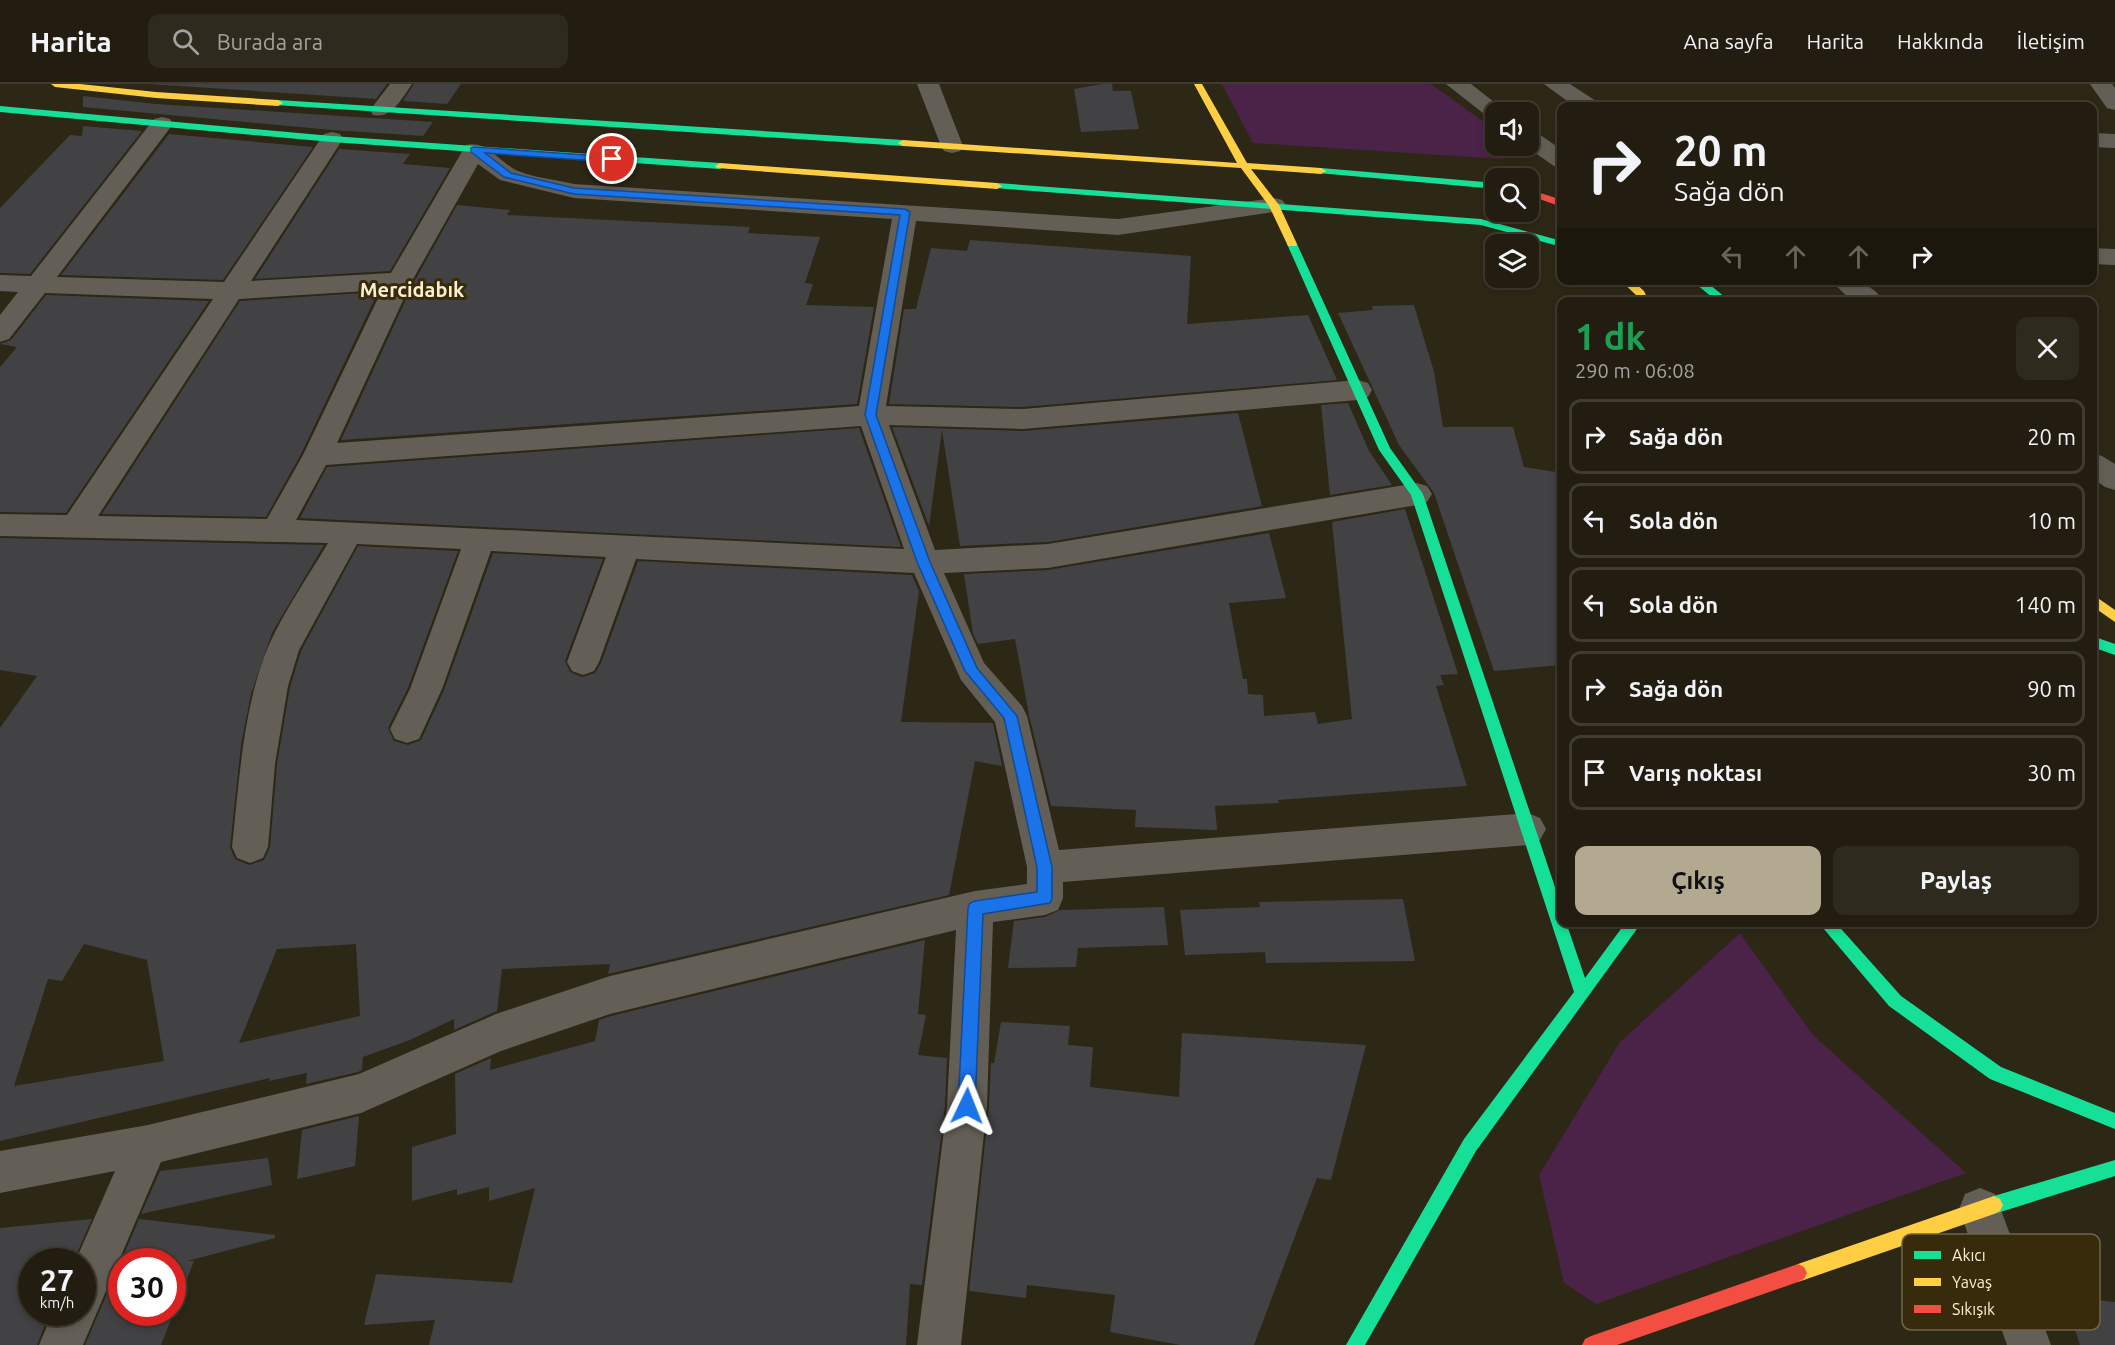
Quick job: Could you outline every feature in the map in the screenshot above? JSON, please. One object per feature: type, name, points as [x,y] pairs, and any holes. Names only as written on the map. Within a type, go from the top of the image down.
[{"type":"main road","points":[[55,84],[156,95],[1243,165],[1485,185]]},
{"type":"main road","points":[[1198,84],[1243,165],[1274,205],[1385,450],[1417,494],[1557,917]]},
{"type":"main road","points":[[1,111],[474,150],[1274,205],[1481,222],[1557,243]]},
{"type":"main road","points":[[1539,196],[1557,202]]},
{"type":"main road","points":[[1631,285],[1642,297]]},
{"type":"main road","points":[[1703,285],[1719,297]]},
{"type":"main road","points":[[2097,603],[2115,617]]},
{"type":"main road","points":[[2097,644],[2115,650]]},
{"type":"main road","points":[[1560,927],[1582,993]]},
{"type":"main road","points":[[1355,1345],[1470,1145],[1631,927]]},
{"type":"main road","points":[[1829,927],[1895,1001],[1996,1072],[2115,1121]]},
{"type":"main road","points":[[1908,1234],[1980,1209],[2115,1168]]},
{"type":"main road","points":[[1591,1345],[1902,1236]]},
{"type":"main road","points":[[1628,1331],[1630,1345]]},
{"type":"street","points":[[381,110],[402,84]]},
{"type":"street","points":[[928,84],[952,146]]},
{"type":"street","points":[[1457,84],[1485,104]]},
{"type":"street","points":[[1555,84],[1582,102]]},
{"type":"street","points":[[2101,84],[2115,103]]},
{"type":"street","points":[[0,333],[162,124]]},
{"type":"street","points":[[75,527],[332,139]]},
{"type":"street","points":[[2097,140],[2115,141]]},
{"type":"street","points":[[1539,145],[1557,157]]},
{"type":"street","points":[[274,531],[317,455],[399,281],[474,150],[508,175],[574,191],[1118,227],[1274,205]]},
{"type":"street","points":[[0,1172],[148,1145],[361,1094],[496,1033],[610,995],[975,908],[1045,898],[1045,867],[1010,716],[972,671],[924,562],[871,415],[905,212]]},
{"type":"street","points":[[2097,256],[2115,257]]},
{"type":"street","points":[[0,283],[230,291],[399,281]]},
{"type":"street","points":[[1849,285],[1864,297]]},
{"type":"street","points":[[317,455],[871,415],[1023,418],[1358,390]]},
{"type":"street","points":[[2097,466],[2115,479]]},
{"type":"street","points":[[0,525],[349,532],[924,562],[1048,556],[1417,494]]},
{"type":"street","points":[[250,847],[258,764],[272,686],[284,648],[349,532]]},
{"type":"street","points":[[407,729],[426,688],[480,539]]},
{"type":"street","points":[[583,662],[625,547]]},
{"type":"street","points":[[1045,867],[1528,829]]},
{"type":"street","points":[[939,1345],[967,1106],[975,908]]},
{"type":"street","points":[[96,1263],[148,1145]]},
{"type":"street","points":[[1980,1209],[1989,1234]]},
{"type":"street","points":[[61,1345],[69,1326]]},
{"type":"street","points":[[2024,1330],[2029,1345]]},
{"type":"shaded area","points":[[1222,84],[1431,84],[1485,123],[1485,156],[1503,156],[1502,159],[1253,143]]},
{"type":"shaded area","points":[[1740,933],[1813,1035],[1966,1173],[1596,1304],[1564,1283],[1539,1175],[1620,1042]]},
{"type":"building","points":[[149,84],[387,84],[376,99]]},
{"type":"building","points":[[414,84],[461,84],[447,104],[403,101]]},
{"type":"building","points":[[1112,84],[1113,91],[1131,91],[1139,129],[1081,132],[1074,89]]},
{"type":"building","points":[[83,96],[156,104],[433,122],[423,136],[332,130],[83,107]]},
{"type":"building","points":[[83,126],[142,131],[30,274],[0,273],[0,208],[70,135],[82,136]]},
{"type":"building","points":[[169,134],[313,147],[223,280],[61,275]]},
{"type":"building","points":[[339,149],[410,154],[403,164],[450,168],[390,271],[255,279]]},
{"type":"building","points":[[457,205],[510,210],[507,215],[750,227],[748,233],[820,237],[805,283],[813,284],[806,305],[874,307],[857,404],[341,440],[414,282]]},
{"type":"building","points":[[970,240],[1191,256],[1187,324],[1308,315],[1337,380],[1023,407],[889,404],[904,309],[916,309],[931,248],[967,251]]},
{"type":"building","points":[[378,292],[301,454],[266,517],[102,514],[240,301]]},
{"type":"building","points":[[46,295],[209,301],[66,513],[0,512],[0,367],[17,347],[0,344],[11,340]]},
{"type":"building","points":[[1414,305],[1434,372],[1443,427],[1513,427],[1524,467],[1557,472],[1557,665],[1494,671],[1434,493],[1399,445],[1338,313],[1373,310],[1372,306]]},
{"type":"building","points":[[1348,403],[1369,451],[1392,485],[1330,495],[1321,405]]},
{"type":"building","points":[[1238,413],[1262,506],[1048,542],[960,546],[942,430],[929,526],[892,427],[1023,431]]},
{"type":"building","points":[[859,428],[901,547],[300,518],[327,467]]},
{"type":"building","points":[[1405,509],[1458,674],[1440,675],[1444,685],[1436,686],[1467,786],[1278,800],[1279,803],[1215,806],[1217,830],[1135,827],[1136,810],[1051,806],[1029,715],[1015,639],[978,644],[973,634],[964,574],[1048,570],[1269,533],[1286,598],[1229,603],[1243,679],[1247,679],[1248,694],[1263,695],[1264,716],[1315,712],[1318,724],[1352,719],[1332,522]]},
{"type":"building","points":[[0,538],[324,545],[272,633],[251,694],[241,745],[230,847],[235,859],[249,865],[264,860],[270,847],[277,764],[290,687],[301,651],[358,546],[458,551],[408,688],[388,728],[394,741],[408,745],[421,740],[444,690],[493,553],[603,559],[565,661],[570,672],[582,677],[595,673],[601,663],[638,561],[912,575],[919,591],[901,722],[993,723],[1002,766],[975,761],[949,895],[608,974],[610,964],[502,969],[497,1011],[454,1030],[454,1019],[410,1040],[363,1057],[362,1070],[358,1072],[306,1084],[307,1073],[269,1081],[270,1078],[0,1141],[0,728],[37,676],[0,670]],"holes":[[[84,944],[147,960],[164,1061],[14,1086],[48,979],[62,981]],[[356,944],[360,1016],[239,1043],[277,949]]]},
{"type":"building","points":[[1403,899],[1415,961],[1266,963],[1265,952],[1185,955],[1180,910],[1260,907],[1259,902]]},
{"type":"building","points":[[1164,907],[1168,945],[1078,948],[1076,967],[1008,968],[1014,921],[1045,917],[1060,910]]},
{"type":"building","points":[[925,940],[918,1014],[926,1015],[918,1055],[947,1058],[945,1106],[922,1285],[910,1284],[906,1345],[429,1345],[435,1320],[364,1325],[376,1274],[512,1283],[535,1188],[489,1201],[489,1187],[457,1195],[457,1189],[412,1201],[412,1147],[456,1134],[455,1074],[491,1058],[490,1070],[595,1041],[599,1020],[611,1016]]},
{"type":"building","points":[[1001,1022],[1070,1026],[1068,1045],[1093,1047],[1090,1087],[1179,1097],[1182,1033],[1366,1045],[1331,1180],[1317,1178],[1254,1345],[1180,1345],[1110,1332],[1115,1295],[1027,1285],[1026,1298],[969,1291],[989,1106],[991,1063],[994,1063]]},
{"type":"building","points":[[359,1116],[355,1166],[297,1179],[302,1130]]},
{"type":"building","points":[[268,1158],[272,1185],[141,1214],[160,1171]]},
{"type":"building","points":[[92,1219],[79,1248],[18,1248],[18,1326],[44,1326],[37,1345],[0,1345],[0,1228]]},
{"type":"building","points":[[139,1219],[275,1235],[275,1238],[187,1261],[194,1261],[186,1281],[186,1248],[127,1248]]},
{"type":"building","points":[[108,1291],[108,1326],[168,1326],[161,1345],[85,1345],[93,1326],[96,1326],[96,1319]]},
{"type":"building","points":[[2100,1300],[2115,1302],[2115,1345],[2080,1345],[2075,1330],[2100,1330]]},
{"type":"traffic: fast","points":[[278,103],[903,143]]},
{"type":"traffic: fast","points":[[0,109],[332,139],[720,166]]},
{"type":"traffic: fast","points":[[1321,171],[1485,185]]},
{"type":"traffic: fast","points":[[997,186],[1481,222],[1557,243]]},
{"type":"traffic: fast","points":[[1292,244],[1385,450],[1417,494],[1557,917]]},
{"type":"traffic: fast","points":[[1703,285],[1719,297]]},
{"type":"traffic: fast","points":[[2097,643],[2115,650]]},
{"type":"traffic: fast","points":[[1560,927],[1582,993]]},
{"type":"traffic: fast","points":[[1355,1345],[1470,1145],[1631,927]]},
{"type":"traffic: fast","points":[[1829,927],[1895,1001],[1996,1073],[2115,1121]]},
{"type":"traffic: fast","points":[[1994,1205],[2115,1168]]},
{"type":"traffic: slow","points":[[55,84],[156,95],[278,103]]},
{"type":"traffic: slow","points":[[1198,84],[1243,165],[1274,205],[1292,244]]},
{"type":"traffic: slow","points":[[903,143],[1321,171]]},
{"type":"traffic: slow","points":[[720,166],[997,186]]},
{"type":"traffic: slow","points":[[1631,285],[1642,297]]},
{"type":"traffic: slow","points":[[2097,603],[2115,617]]},
{"type":"traffic: slow","points":[[1910,1234],[1994,1205]]},
{"type":"traffic: slow","points":[[1798,1273],[1902,1237]]},
{"type":"traffic: jam","points":[[1539,196],[1557,202]]},
{"type":"traffic: jam","points":[[1591,1345],[1798,1273]]},
{"type":"district","name":"Mercidabık","points":[[412,290]]},
{"type":"route","points":[[612,159],[474,150],[508,175],[574,191],[905,212],[871,415],[924,562],[972,671],[1010,716],[1045,867],[1045,898],[975,908],[967,1106]]}]
